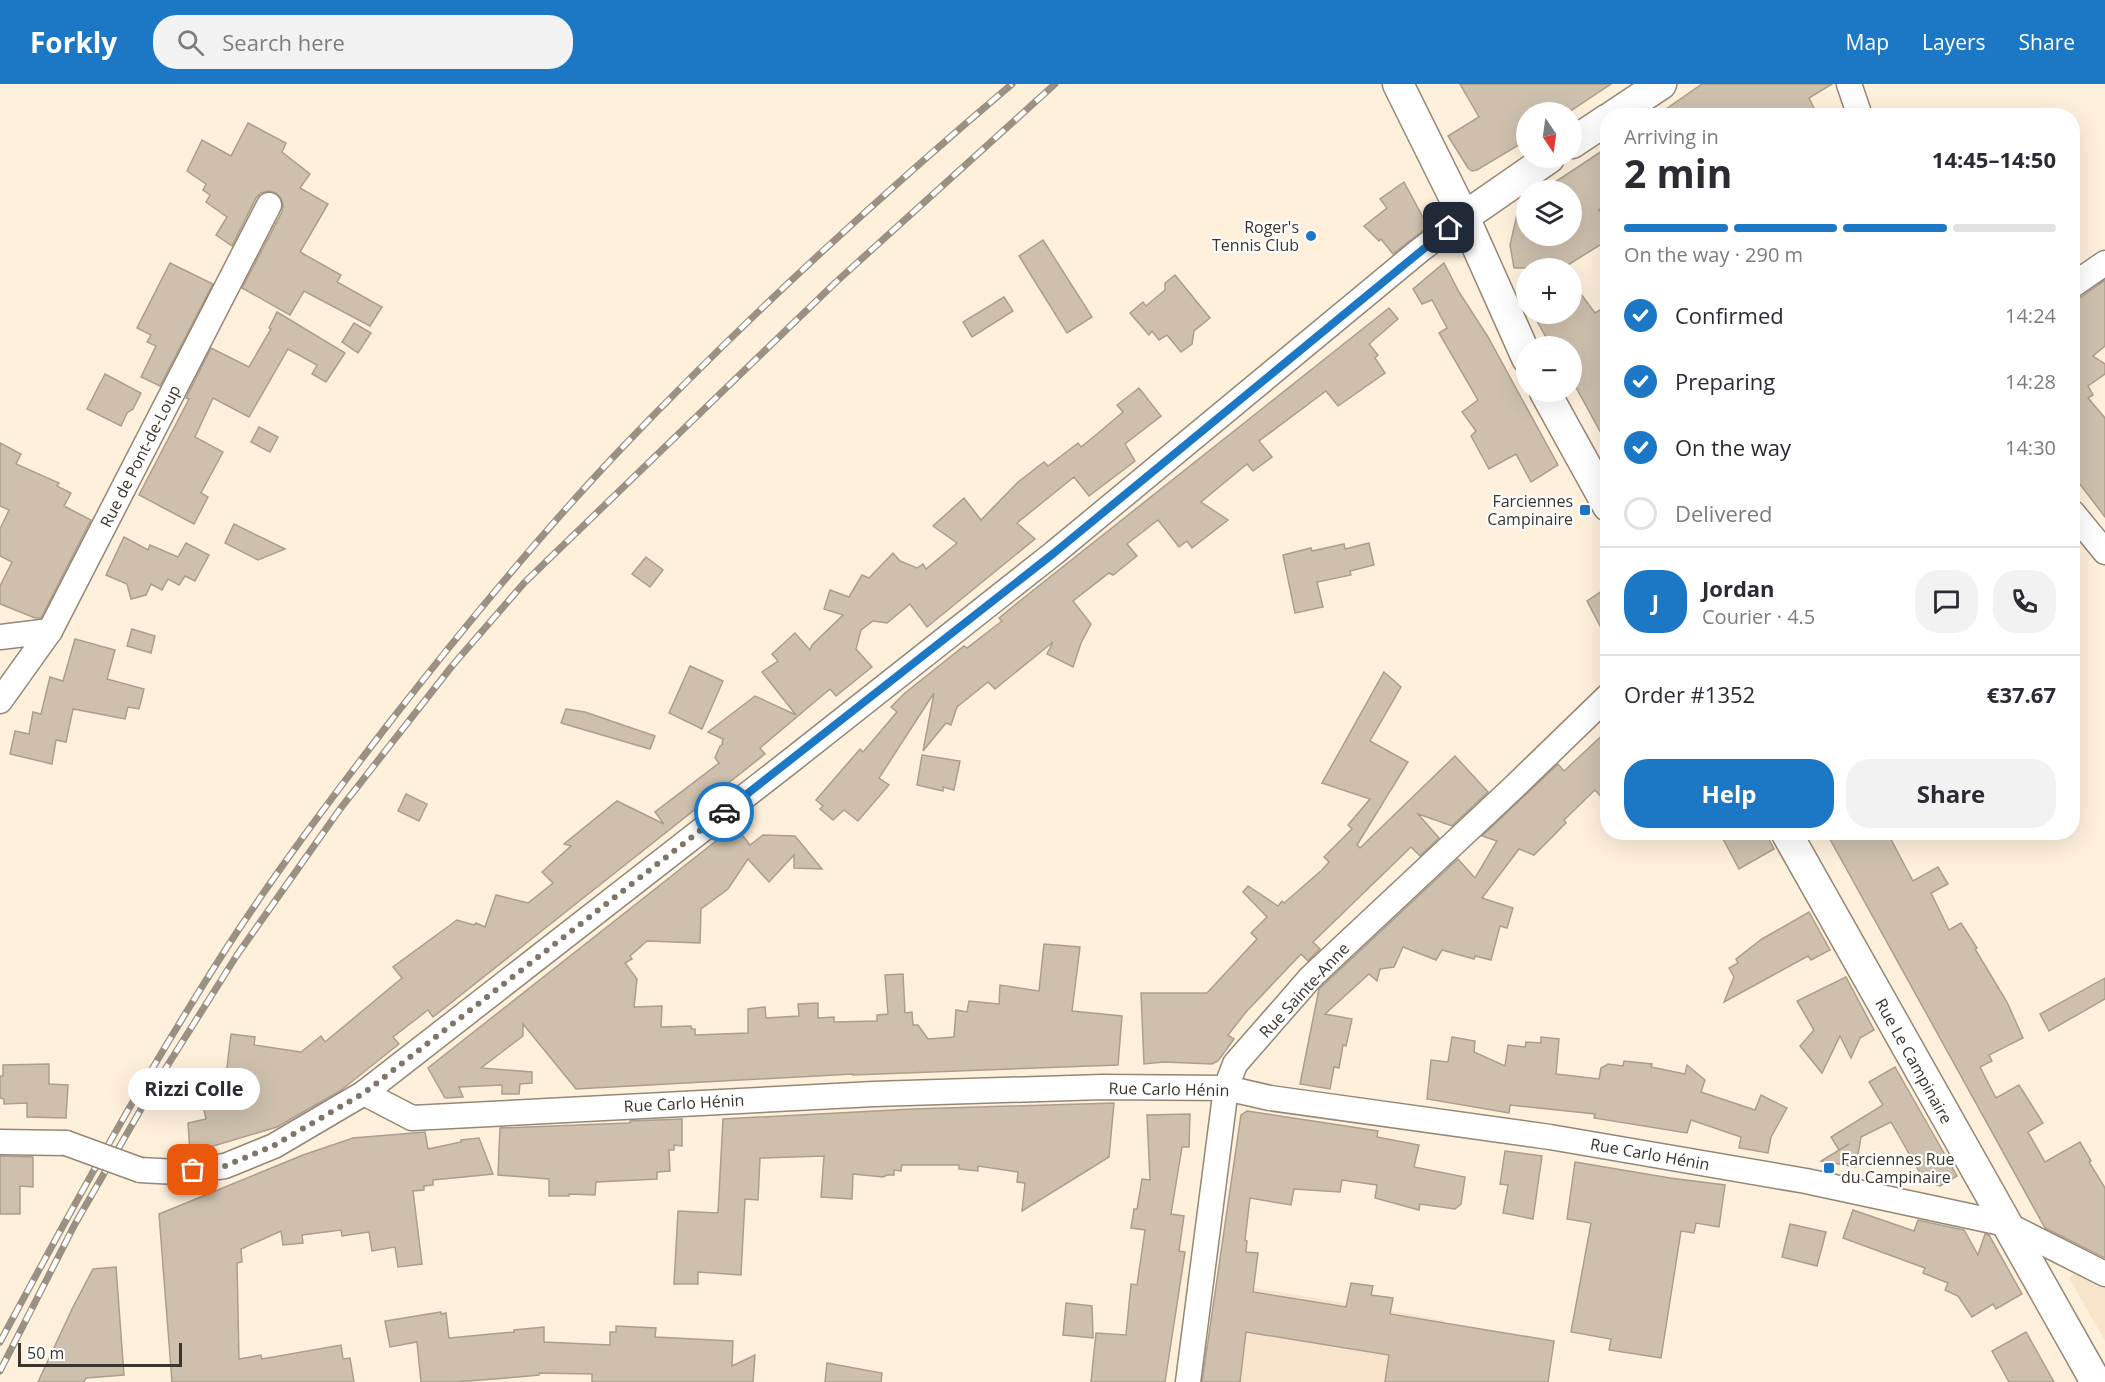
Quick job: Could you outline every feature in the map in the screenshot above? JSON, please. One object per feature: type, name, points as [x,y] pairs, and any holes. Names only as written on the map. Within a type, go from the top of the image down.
[{"type":"main road","points":[[1625,108],[1661,84]]},
{"type":"main road","points":[[1402,93],[1464,216],[1517,336]]},
{"type":"main road","points":[[1582,136],[1600,124]]},
{"type":"main road","points":[[1464,216],[1534,168]]},
{"type":"main road","points":[[1551,402],[1600,492]]},
{"type":"main road","name":"Rue Le Campinaire","points":[[1790,840],[2096,1382]]},
{"type":"street","points":[[1849,84],[1857,108]]},
{"type":"street","name":"Rue de Pont-de-Loup","points":[[0,700],[50,632],[269,205]]},
{"type":"street","points":[[0,1142],[66,1143],[140,1170],[177,1172],[225,1166],[273,1146],[364,1093],[794,759],[1054,553],[1419,250],[1464,216]]},
{"type":"street","points":[[2080,280],[2105,262]]},
{"type":"street","points":[[2080,522],[2105,552]]},
{"type":"street","points":[[0,637],[50,632]]},
{"type":"street","name":"Rue Sainte-Anne","points":[[1188,1382],[1226,1088],[1235,1064],[1311,977],[1600,704]]},
{"type":"street","name":"Rue Carlo Hénin","points":[[364,1093],[412,1118],[874,1094],[1103,1087],[1226,1088],[1270,1098],[1550,1137],[1806,1180],[2006,1224],[2105,1274]]},
{"type":"shaded area","points":[[2076,1272],[2105,1287],[2105,1341],[2069,1278]]},
{"type":"shaded area","points":[[1221,1282],[1444,1320],[1433,1382],[1204,1382]]},
{"type":"building","points":[[1460,84],[1611,84],[1582,103],[1516,102],[1516,147],[1472,171],[1448,136],[1479,117]]},
{"type":"building","points":[[1702,84],[1832,84],[1809,98],[1814,108],[1668,108]]},
{"type":"building","points":[[248,123],[286,143],[282,152],[310,174],[300,188],[328,204],[300,252],[341,275],[337,282],[382,307],[370,326],[304,291],[290,315],[242,288],[282,212],[281,198],[269,191],[261,193],[256,198],[232,246],[216,235],[227,217],[206,202],[210,195],[203,190],[206,184],[187,171],[202,140],[231,156]]},
{"type":"building","points":[[1600,152],[1600,245],[1579,258],[1516,258],[1516,268],[1514,268],[1510,245],[1516,219],[1516,246],[1582,246],[1582,180],[1558,180],[1576,168],[1582,168],[1582,164]]},
{"type":"building","points":[[1404,182],[1426,223],[1426,228],[1393,254],[1381,239],[1379,241],[1364,226],[1387,208],[1380,199]]},
{"type":"building","points":[[1043,240],[1092,317],[1067,333],[1019,256]]},
{"type":"building","points":[[170,263],[213,284],[160,386],[141,377],[156,346],[147,342],[151,335],[137,328]]},
{"type":"building","points":[[1444,263],[1516,388],[1516,402],[1524,402],[1558,465],[1531,482],[1516,454],[1489,469],[1471,436],[1476,431],[1462,412],[1478,400],[1439,333],[1447,328],[1432,300],[1422,304],[1413,289]]},
{"type":"building","points":[[1175,275],[1210,318],[1194,331],[1192,344],[1181,352],[1167,335],[1159,340],[1152,331],[1149,335],[1130,313],[1143,302],[1146,306],[1165,290],[1165,283]]},
{"type":"building","points":[[2105,280],[2105,346],[2093,356],[2105,364],[2105,374],[2088,386],[2093,395],[2088,398],[2105,418],[2105,517],[2080,484],[2081,297]]},
{"type":"building","points":[[1582,295],[1595,313],[1600,310],[1600,431],[1582,398],[1582,336],[1545,336],[1539,324],[1582,324]]},
{"type":"building","points":[[1004,297],[1013,311],[972,337],[963,322]]},
{"type":"building","points":[[1389,308],[1398,319],[1369,344],[1378,355],[1375,358],[1385,373],[1338,406],[1326,391],[1259,441],[1272,457],[1253,471],[1247,464],[1201,502],[1228,520],[1192,548],[1187,541],[1179,547],[1158,520],[1127,544],[1137,556],[1113,575],[1109,573],[1073,601],[1091,624],[1081,643],[1073,667],[1047,654],[1053,642],[995,689],[988,682],[957,707],[951,725],[946,723],[923,751],[934,693],[879,778],[889,785],[858,821],[844,810],[833,820],[820,809],[823,806],[816,800],[860,749],[863,752],[897,712],[891,707],[905,693],[964,646],[967,648],[1002,621],[999,618],[1021,600]]},
{"type":"building","points":[[277,312],[345,353],[326,382],[312,374],[317,365],[288,349],[249,417],[213,398],[195,437],[223,452],[201,493],[208,497],[194,524],[139,495],[189,399],[186,398],[211,348],[249,367],[271,329],[269,328]]},
{"type":"building","points":[[354,323],[371,333],[358,353],[342,342]]},
{"type":"building","points":[[105,374],[141,393],[121,426],[87,409]]},
{"type":"building","points":[[1139,388],[1161,416],[1125,444],[1135,461],[1089,496],[1074,477],[1017,523],[1035,539],[927,627],[910,604],[887,623],[873,621],[861,630],[856,649],[872,667],[836,696],[830,689],[760,748],[765,754],[433,1017],[428,1010],[393,1037],[399,1044],[340,1091],[277,1127],[190,1153],[188,1123],[206,1119],[203,1105],[223,1100],[231,1034],[255,1037],[254,1045],[301,1052],[321,1036],[325,1042],[402,978],[393,967],[457,920],[485,927],[496,895],[528,903],[553,883],[542,872],[571,846],[564,844],[617,801],[664,824],[655,812],[719,763],[715,758],[723,744],[723,739],[708,732],[755,696],[796,715],[762,672],[778,661],[772,654],[795,633],[810,650],[812,645],[843,615],[824,609],[830,590],[849,597],[862,575],[869,578],[893,553],[900,561],[917,568],[923,564],[926,569],[957,543],[933,526],[964,498],[981,520],[1018,482],[1044,462],[1048,466],[1078,443],[1081,447],[1097,434],[1123,412],[1117,405]]},
{"type":"building","points":[[259,427],[278,437],[270,452],[251,442]]},
{"type":"building","points":[[0,443],[21,454],[16,464],[59,483],[57,486],[71,493],[64,506],[91,520],[41,618],[35,618],[0,604],[0,586],[12,562],[0,556],[0,529],[9,510],[0,506]]},
{"type":"building","points":[[234,524],[285,549],[258,560],[225,543]]},
{"type":"building","points":[[124,537],[148,550],[150,545],[178,557],[186,543],[209,555],[195,581],[185,576],[179,585],[168,579],[162,590],[151,584],[146,595],[131,599],[127,584],[106,575]]},
{"type":"building","points":[[1369,543],[1374,565],[1350,571],[1351,575],[1317,582],[1323,607],[1295,613],[1283,555],[1311,548],[1312,551],[1344,544],[1345,549]]},
{"type":"building","points":[[646,557],[663,570],[650,587],[632,574]]},
{"type":"building","points":[[1600,592],[1600,626],[1587,601]]},
{"type":"building","points":[[132,629],[155,636],[151,653],[127,646]]},
{"type":"building","points":[[75,639],[115,650],[107,679],[144,689],[139,709],[128,707],[125,719],[73,709],[66,742],[56,740],[52,764],[10,754],[15,731],[29,734],[33,712],[41,714],[50,677],[63,681]]},
{"type":"building","points":[[690,666],[723,681],[702,729],[669,713]]},
{"type":"building","points":[[1384,672],[1401,687],[1370,741],[1408,762],[1357,845],[1360,848],[1455,756],[1488,792],[1452,826],[1418,814],[1439,838],[1420,856],[1411,847],[1313,942],[1320,949],[1308,961],[1301,954],[1246,1012],[1228,1035],[1234,1039],[1218,1061],[1212,1064],[1164,1062],[1144,1064],[1141,993],[1207,993],[1257,939],[1251,933],[1267,917],[1243,892],[1248,886],[1278,906],[1282,901],[1284,903],[1322,870],[1329,862],[1324,857],[1352,829],[1348,825],[1370,799],[1322,783]]},
{"type":"building","points":[[566,709],[585,712],[655,736],[650,749],[561,723]]},
{"type":"building","points":[[1600,737],[1600,795],[1595,790],[1564,820],[1566,823],[1534,855],[1519,849],[1482,898],[1513,908],[1507,928],[1500,926],[1491,960],[1475,956],[1474,959],[1442,950],[1436,960],[1403,947],[1394,967],[1380,969],[1377,981],[1369,974],[1325,1014],[1352,1019],[1346,1046],[1343,1045],[1339,1068],[1334,1067],[1330,1089],[1300,1084],[1319,989],[1458,859],[1475,878],[1497,841],[1482,836],[1558,764],[1564,771]]},
{"type":"building","points":[[922,755],[960,761],[954,790],[943,787],[943,791],[917,785]]},
{"type":"building","points":[[406,794],[427,804],[419,821],[398,811]]},
{"type":"building","points":[[735,826],[750,845],[763,835],[795,836],[822,869],[794,868],[794,855],[769,882],[748,859],[728,889],[701,909],[700,943],[647,941],[630,956],[632,959],[625,963],[637,979],[634,1007],[662,1006],[661,1027],[691,1026],[695,1029],[695,1035],[748,1033],[748,1009],[765,1007],[766,1018],[799,1016],[798,1004],[818,1003],[818,1018],[834,1017],[834,1022],[877,1021],[877,1015],[888,1014],[885,975],[903,974],[905,1013],[912,1012],[913,1025],[918,1025],[928,1039],[954,1037],[956,1010],[967,1012],[969,1001],[999,1004],[1000,985],[1039,991],[1044,944],[1080,947],[1072,1011],[1122,1016],[1118,1065],[853,1074],[576,1089],[523,1024],[523,1036],[481,1068],[532,1072],[532,1083],[520,1084],[519,1094],[502,1094],[502,1085],[459,1087],[463,1097],[445,1098],[428,1068]]},
{"type":"building","points":[[1724,840],[1769,840],[1774,849],[1739,869]]},
{"type":"building","points":[[1830,840],[1891,840],[1913,881],[1938,867],[1948,884],[1931,893],[1949,930],[1961,923],[2007,1002],[2023,1038],[1989,1055],[1992,1061],[1980,1067],[1996,1098],[2019,1085],[2043,1123],[2028,1132],[2045,1162],[2080,1142],[2105,1188],[2105,1258],[2045,1228]]},
{"type":"building","points":[[1809,912],[1830,950],[1811,960],[1808,956],[1724,1002],[1734,977],[1729,968],[1738,963],[1736,959],[1762,939]]},
{"type":"building","points":[[1846,977],[1874,1030],[1860,1038],[1851,1058],[1840,1036],[1822,1073],[1800,1046],[1814,1030],[1797,1001]]},
{"type":"building","points":[[2105,978],[2105,999],[2049,1031],[2040,1014]]},
{"type":"building","points":[[1452,1037],[1475,1041],[1474,1052],[1505,1066],[1508,1045],[1525,1047],[1526,1042],[1541,1043],[1541,1037],[1559,1039],[1556,1074],[1599,1079],[1601,1068],[1608,1064],[1623,1066],[1624,1061],[1652,1064],[1651,1067],[1685,1074],[1687,1065],[1705,1080],[1701,1092],[1755,1110],[1761,1095],[1787,1108],[1771,1137],[1768,1153],[1739,1148],[1741,1137],[1691,1120],[1687,1133],[1594,1118],[1595,1114],[1510,1105],[1509,1113],[1427,1099],[1431,1060],[1448,1062]]},
{"type":"building","points":[[49,1064],[49,1084],[68,1085],[66,1118],[27,1117],[27,1103],[4,1104],[4,1099],[0,1098],[0,1076],[3,1076],[3,1065]]},
{"type":"building","points":[[1895,1067],[1957,1176],[1940,1186],[1924,1180],[1891,1122],[1861,1137],[1856,1167],[1821,1161],[1849,1144],[1839,1150],[1831,1137],[1883,1105],[1869,1082]]},
{"type":"building","points":[[1114,1103],[1109,1157],[1022,1211],[1025,1183],[1017,1182],[1018,1172],[978,1166],[978,1171],[959,1169],[959,1165],[902,1165],[901,1171],[894,1170],[894,1175],[883,1177],[853,1174],[852,1199],[821,1197],[824,1156],[760,1158],[758,1200],[745,1199],[741,1275],[698,1272],[698,1284],[674,1284],[678,1211],[718,1213],[723,1119],[913,1109]]},
{"type":"building","points":[[1247,1111],[1378,1131],[1377,1137],[1419,1145],[1414,1167],[1465,1177],[1461,1204],[1455,1209],[1420,1204],[1419,1210],[1375,1198],[1377,1185],[1342,1180],[1340,1192],[1294,1189],[1291,1205],[1250,1198],[1245,1240],[1247,1241],[1246,1252],[1258,1253],[1253,1292],[1346,1307],[1351,1283],[1373,1286],[1371,1295],[1393,1298],[1390,1314],[1554,1341],[1548,1382],[1385,1382],[1389,1355],[1246,1332],[1240,1382],[1202,1382],[1241,1115]]},
{"type":"building","points":[[1190,1114],[1189,1147],[1182,1147],[1171,1214],[1184,1216],[1179,1251],[1185,1252],[1165,1382],[1091,1382],[1096,1333],[1126,1335],[1131,1284],[1137,1285],[1145,1230],[1131,1228],[1142,1179],[1150,1180],[1147,1115]]},
{"type":"building","points":[[682,1119],[682,1146],[674,1145],[674,1150],[669,1150],[670,1171],[657,1172],[657,1179],[596,1182],[595,1195],[549,1196],[549,1179],[498,1175],[500,1128]]},
{"type":"building","points":[[425,1132],[428,1149],[461,1142],[461,1140],[479,1138],[493,1174],[433,1180],[433,1185],[424,1186],[424,1190],[413,1191],[422,1264],[398,1267],[395,1247],[372,1251],[369,1232],[342,1236],[341,1230],[302,1235],[303,1243],[283,1245],[281,1231],[241,1249],[242,1262],[237,1263],[239,1359],[261,1355],[262,1359],[341,1345],[343,1359],[350,1358],[354,1382],[172,1382],[159,1214],[303,1155],[353,1138]]},
{"type":"building","points":[[1505,1151],[1542,1156],[1533,1219],[1503,1213],[1508,1185],[1500,1184]]},
{"type":"building","points":[[0,1156],[33,1157],[33,1187],[20,1186],[20,1214],[0,1214]]},
{"type":"building","points":[[1575,1162],[1725,1185],[1719,1227],[1696,1223],[1694,1233],[1681,1231],[1661,1358],[1609,1350],[1611,1339],[1571,1332],[1591,1223],[1567,1219]]},
{"type":"building","points":[[1853,1210],[1914,1231],[1918,1220],[1964,1230],[1978,1255],[1985,1234],[1989,1235],[2022,1294],[1996,1309],[1993,1304],[1972,1317],[1958,1296],[1945,1290],[1948,1283],[1923,1273],[1925,1268],[1843,1238]]},
{"type":"building","points":[[1790,1224],[1826,1232],[1817,1266],[1782,1257]]},
{"type":"building","points":[[116,1267],[124,1375],[86,1378],[84,1382],[38,1382],[93,1269]]},
{"type":"building","points":[[1066,1303],[1092,1306],[1093,1338],[1063,1335]]},
{"type":"building","points":[[441,1312],[441,1314],[446,1313],[449,1338],[544,1327],[544,1342],[610,1345],[610,1332],[616,1332],[616,1326],[656,1328],[655,1337],[733,1341],[732,1366],[755,1355],[753,1382],[592,1382],[592,1374],[539,1373],[539,1375],[455,1382],[421,1382],[417,1342],[390,1347],[385,1321]]},
{"type":"building","points":[[2026,1332],[2054,1382],[2009,1382],[1992,1351]]},
{"type":"building","points":[[827,1363],[882,1373],[881,1382],[825,1382]]},
{"type":"railway","points":[[0,1342],[136,1096],[224,952],[323,810],[442,656],[558,518],[665,404],[810,263],[1012,84]]},
{"type":"railway","points":[[0,1371],[75,1224],[152,1090],[237,955],[340,809],[452,666],[524,583],[836,282],[1055,84]]},
{"type":"way so far","points":[[193,1170],[225,1166],[273,1146],[364,1093],[724,812]]},
{"type":"place","name":"Roger's Tennis Club","points":[[1311,236]]},
{"type":"place","name":"Farciennes Campinaire","points":[[1585,510]]},
{"type":"place","name":"Farciennes Rue du Campinaire","points":[[1829,1168]]},
{"type":"place","name":"Rizzi Colle","points":[[193,1170]]},
{"type":"route","points":[[724,812],[1054,553],[1419,250],[1449,228]]}]
